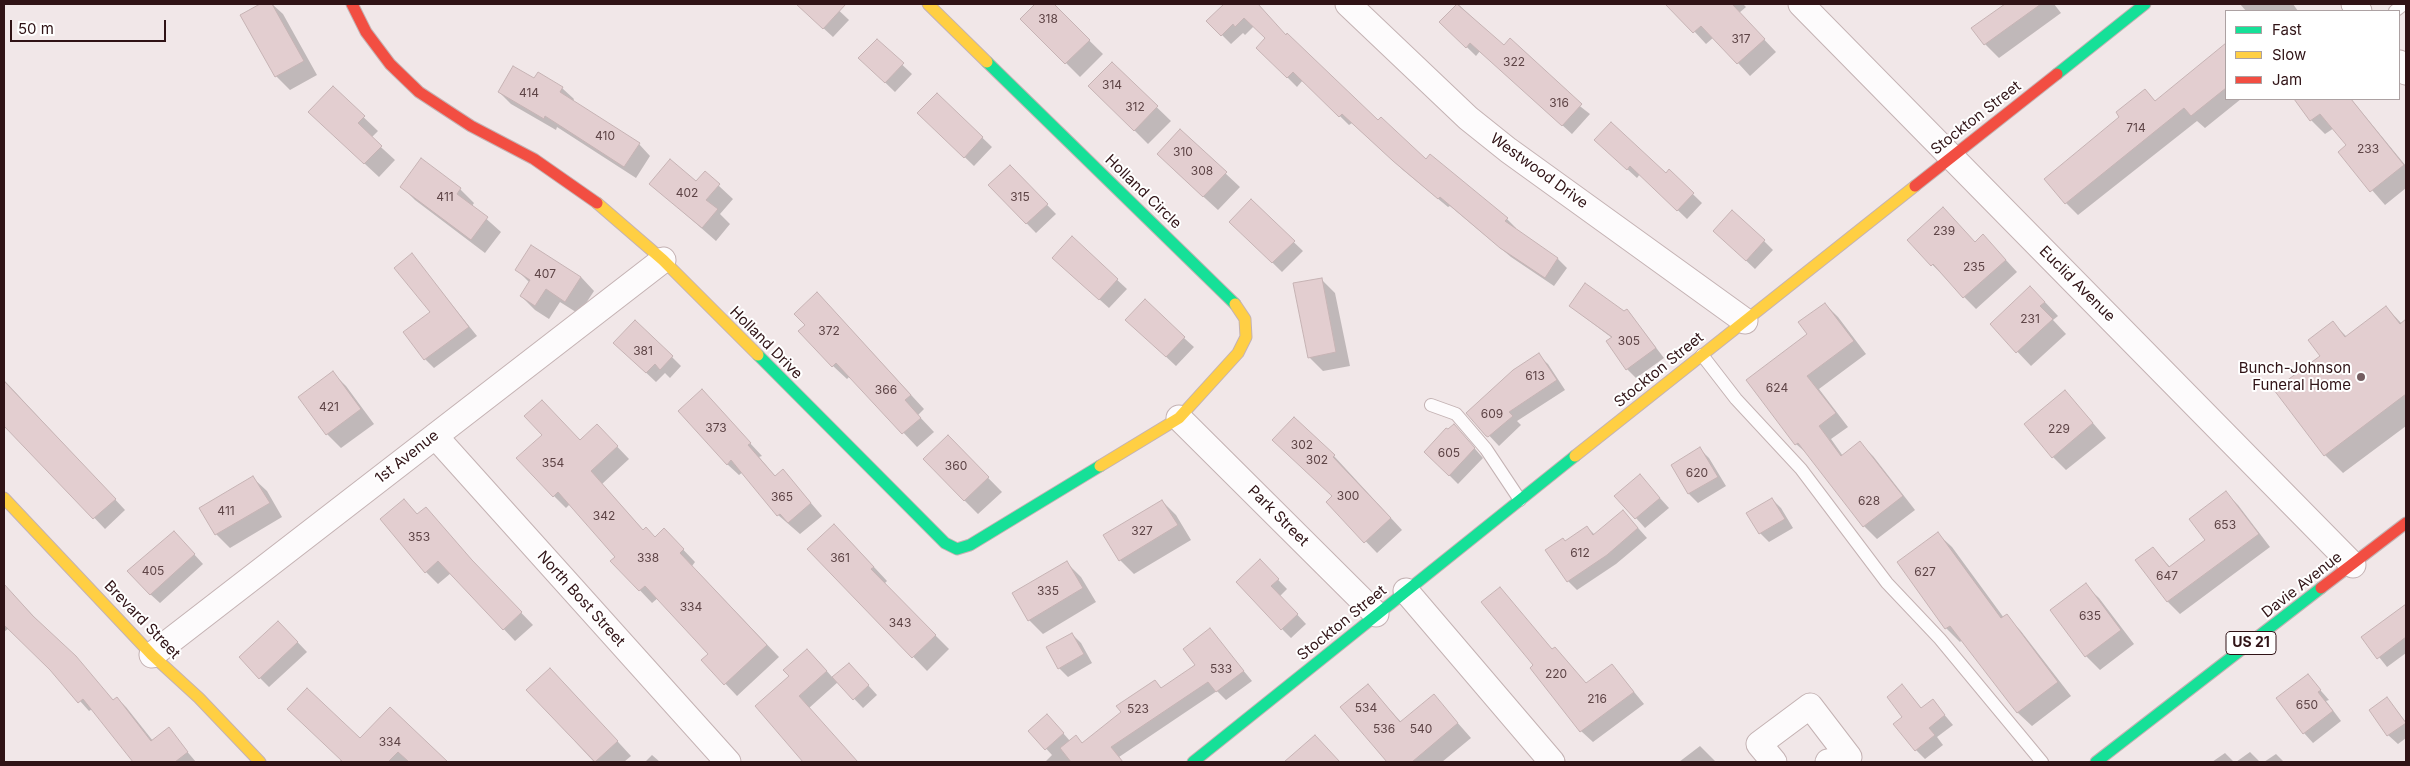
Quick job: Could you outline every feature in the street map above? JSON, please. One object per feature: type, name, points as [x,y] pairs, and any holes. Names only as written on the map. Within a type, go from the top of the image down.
[{"type":"street","name":"Holland Drive","points":[[352,4],[366,32],[390,64],[419,92],[472,126],[534,159],[601,206],[663,260],[945,543],[957,549],[970,546],[1179,418]]},
{"type":"street","name":"Holland Circle","points":[[928,4],[1235,304],[1245,319],[1246,337],[1238,353],[1179,418]]},
{"type":"street","name":"Westwood Drive","points":[[1348,4],[1468,118],[1508,150],[1745,321]]},
{"type":"street","name":"Euclid Avenue","points":[[1802,4],[2353,565]]},
{"type":"street","name":"Stockton Street","points":[[1193,762],[1376,614],[2145,4]]},
{"type":"street","name":"1st Avenue","points":[[152,655],[663,260]]},
{"type":"street","name":"Park Street","points":[[1179,418],[1376,614]]},
{"type":"street","name":"North Bost Street","points":[[435,436],[728,762]]},
{"type":"street","name":"Brevard Street","points":[[4,498],[152,655],[198,698],[260,762]]},
{"type":"street","name":"Davie Avenue","points":[[2096,762],[2406,523]]},
{"type":"street","points":[[1406,591],[1552,762]]},
{"type":"street","points":[[1774,762],[1759,744],[1810,706],[1843,760]]},
{"type":"lane","points":[[1702,355],[1736,399],[1801,469],[1887,583],[1940,639],[2042,762]]},
{"type":"lane","points":[[1431,405],[1456,414],[1486,448],[1520,500]]},
{"type":"building","points":[[260,4],[272,4],[304,61],[275,77],[240,15]]},
{"type":"building","points":[[796,4],[846,4],[823,29]]},
{"type":"building","points":[[1035,4],[1054,4],[1090,40],[1065,64],[1020,19]]},
{"type":"building","points":[[1224,4],[1258,4],[1286,35],[1287,33],[1378,120],[1381,117],[1426,159],[1430,154],[1508,218],[1505,221],[1558,258],[1545,278],[1500,248],[1440,197],[1438,199],[1342,114],[1339,117],[1293,72],[1287,78],[1256,48],[1265,38],[1244,18],[1235,27],[1233,24],[1221,36],[1206,21]]},
{"type":"building","points":[[1457,4],[1504,45],[1510,38],[1582,104],[1562,126],[1470,43],[1466,48],[1439,22]]},
{"type":"building","points":[[1665,4],[1732,4],[1765,39],[1737,64],[1701,26],[1693,33]]},
{"type":"building","points":[[2005,4],[2041,4],[1984,45],[1971,28]]},
{"type":"building","points":[[877,39],[904,63],[885,83],[858,58]]},
{"type":"building","points":[[2225,44],[2225,89],[2191,116],[2184,108],[2065,204],[2044,179],[2119,117],[2116,112],[2145,89],[2155,101]]},
{"type":"building","points":[[1112,62],[1158,106],[1134,131],[1088,86]]},
{"type":"building","points":[[513,66],[534,78],[538,72],[563,87],[560,92],[640,143],[624,167],[545,116],[544,119],[498,92]]},
{"type":"building","points":[[333,86],[365,116],[358,123],[382,146],[364,164],[308,112]]},
{"type":"building","points":[[937,93],[983,137],[964,158],[917,113]]},
{"type":"building","points":[[2295,100],[2352,100],[2404,165],[2370,192],[2338,152],[2346,145],[2320,114],[2310,121]]},
{"type":"building","points":[[1611,122],[1666,173],[1669,169],[1694,193],[1677,211],[1630,166],[1627,170],[1594,140]]},
{"type":"building","points":[[1180,129],[1227,172],[1203,197],[1157,154]]},
{"type":"building","points":[[421,158],[461,188],[457,194],[488,217],[471,240],[400,187]]},
{"type":"building","points":[[670,159],[696,181],[705,171],[720,184],[706,200],[718,209],[702,228],[649,184]]},
{"type":"building","points":[[1010,165],[1048,204],[1026,224],[988,185]]},
{"type":"building","points":[[1251,199],[1295,241],[1272,263],[1229,222]]},
{"type":"building","points":[[1943,207],[1975,242],[1983,234],[2006,260],[1963,298],[1933,264],[1931,266],[1907,240]]},
{"type":"building","points":[[1732,210],[1765,240],[1746,261],[1713,231]]},
{"type":"building","points":[[1072,236],[1118,279],[1099,300],[1052,258]]},
{"type":"building","points":[[531,245],[581,277],[565,302],[546,289],[535,306],[520,296],[530,280],[515,270]]},
{"type":"building","points":[[412,253],[469,327],[424,360],[403,332],[430,312],[394,268]]},
{"type":"building","points":[[1322,278],[1336,352],[1308,358],[1293,283]]},
{"type":"building","points":[[1585,283],[1624,311],[1627,309],[1656,348],[1626,370],[1606,341],[1612,337],[1569,306]]},
{"type":"building","points":[[2030,286],[2045,302],[2040,306],[2053,319],[2016,353],[1990,324]]},
{"type":"building","points":[[817,292],[911,395],[905,400],[921,418],[902,434],[836,363],[832,367],[798,331],[805,325],[794,314]]},
{"type":"building","points":[[1145,299],[1185,337],[1166,357],[1125,320]]},
{"type":"building","points":[[1825,303],[1854,341],[1807,376],[1836,413],[1819,426],[1841,456],[1860,441],[1903,496],[1863,527],[1798,443],[1795,445],[1746,380],[1807,334],[1798,322]]},
{"type":"building","points":[[2386,306],[2400,324],[2406,319],[2406,394],[2324,456],[2274,390],[2320,356],[2308,340],[2333,321],[2345,337]]},
{"type":"building","points":[[635,320],[673,356],[660,370],[655,364],[646,373],[613,343]]},
{"type":"building","points":[[1539,353],[1557,380],[1509,412],[1513,416],[1488,437],[1486,436],[1466,413],[1513,370]]},
{"type":"building","points":[[333,371],[361,409],[326,435],[298,397]]},
{"type":"building","points":[[4,381],[116,499],[93,519],[4,426]]},
{"type":"building","points":[[702,389],[751,443],[748,445],[775,476],[783,469],[811,503],[788,523],[780,514],[777,516],[731,460],[727,465],[678,411]]},
{"type":"building","points":[[2065,390],[2093,423],[2052,458],[2024,424]]},
{"type":"building","points":[[542,400],[580,440],[597,424],[618,446],[591,471],[643,530],[646,527],[655,537],[664,528],[684,549],[680,553],[767,645],[724,685],[701,660],[708,654],[645,586],[639,591],[610,561],[615,557],[558,492],[553,497],[516,458],[542,435],[524,416]]},
{"type":"building","points":[[1294,417],[1335,455],[1333,457],[1391,518],[1364,543],[1326,502],[1332,496],[1272,440]]},
{"type":"building","points":[[1454,424],[1475,448],[1449,476],[1424,452],[1446,428],[1448,429]]},
{"type":"building","points":[[948,435],[989,477],[964,501],[923,459]]},
{"type":"building","points":[[1700,447],[1718,477],[1688,494],[1671,465]]},
{"type":"building","points":[[1640,474],[1660,498],[1635,519],[1614,496]]},
{"type":"building","points":[[253,476],[270,503],[215,535],[199,508]]},
{"type":"building","points":[[2226,491],[2259,534],[2167,602],[2135,560],[2153,547],[2169,567],[2205,540],[2189,519]]},
{"type":"building","points":[[1772,498],[1785,519],[1759,534],[1746,513]]},
{"type":"building","points":[[404,499],[417,514],[426,507],[472,560],[522,612],[503,630],[438,561],[425,573],[380,519]]},
{"type":"building","points":[[1162,500],[1178,525],[1119,561],[1103,535]]},
{"type":"building","points":[[1623,510],[1638,528],[1607,555],[1567,582],[1545,550],[1563,538],[1565,541],[1587,526],[1593,535]]},
{"type":"building","points":[[834,524],[874,567],[871,569],[936,635],[912,658],[807,549]]},
{"type":"building","points":[[174,531],[195,554],[150,595],[127,571]]},
{"type":"building","points":[[1938,532],[2001,618],[2007,614],[2058,682],[2017,713],[1950,626],[1945,629],[1897,562]]},
{"type":"building","points":[[1260,559],[1279,579],[1271,586],[1298,614],[1281,630],[1236,582]]},
{"type":"building","points":[[1067,561],[1083,588],[1028,621],[1012,593]]},
{"type":"building","points":[[2086,583],[2121,630],[2085,657],[2050,610]]},
{"type":"building","points":[[4,584],[33,616],[76,656],[113,700],[117,697],[151,741],[169,727],[188,752],[175,762],[133,762],[83,699],[78,703],[50,670],[4,625]]},
{"type":"building","points":[[1500,587],[1552,649],[1555,647],[1586,683],[1612,664],[1634,692],[1580,732],[1530,668],[1533,665],[1481,602]]},
{"type":"building","points":[[2406,604],[2406,637],[2377,659],[2361,637]]},
{"type":"building","points":[[278,621],[298,642],[259,679],[239,657]]},
{"type":"building","points":[[1210,628],[1244,671],[1216,692],[1208,682],[1111,747],[1123,762],[1071,762],[1060,748],[1076,735],[1082,743],[1121,712],[1116,706],[1155,680],[1161,688],[1195,665],[1183,649]]},
{"type":"building","points":[[1072,633],[1084,654],[1058,669],[1046,647]]},
{"type":"building","points":[[807,649],[827,671],[799,696],[858,762],[803,762],[755,706],[789,676],[783,670]]},
{"type":"building","points":[[849,663],[869,685],[853,700],[832,677]]},
{"type":"building","points":[[550,668],[618,741],[595,762],[526,690]]},
{"type":"building","points":[[2308,674],[2321,690],[2318,692],[2333,711],[2303,734],[2276,698]]},
{"type":"building","points":[[1368,684],[1400,722],[1434,694],[1458,723],[1412,762],[1387,762],[1340,707]]},
{"type":"building","points":[[1902,684],[1921,708],[1933,699],[1945,715],[1929,728],[1935,735],[1915,751],[1893,724],[1902,717],[1887,697]]},
{"type":"building","points":[[307,688],[360,738],[390,707],[448,762],[409,762],[398,752],[388,762],[343,762],[287,709]]},
{"type":"building","points":[[2387,697],[2406,723],[2387,736],[2369,710]]},
{"type":"building","points":[[1047,714],[1064,733],[1045,750],[1028,731]]},
{"type":"building","points":[[1315,735],[1340,762],[1284,762]]},
{"type":"traffic: fast","points":[[2057,74],[2145,4]]},
{"type":"traffic: fast","points":[[987,62],[1235,304]]},
{"type":"traffic: fast","points":[[758,355],[945,543],[957,549],[970,545],[1100,466]]},
{"type":"traffic: fast","points":[[1193,762],[1575,456]]},
{"type":"traffic: fast","points":[[2096,762],[2321,588]]},
{"type":"traffic: slow","points":[[928,4],[987,62]]},
{"type":"traffic: slow","points":[[1575,456],[1915,186]]},
{"type":"traffic: slow","points":[[597,203],[663,260],[758,355]]},
{"type":"traffic: slow","points":[[1100,466],[1179,418],[1238,353],[1246,337],[1245,319],[1235,304]]},
{"type":"traffic: slow","points":[[4,498],[152,655],[199,698],[260,762]]},
{"type":"traffic: jam","points":[[352,4],[366,32],[390,64],[419,92],[471,126],[534,159],[597,203]]},
{"type":"traffic: jam","points":[[1915,186],[2057,74]]},
{"type":"traffic: jam","points":[[2321,588],[2406,523]]},
{"type":"place","name":"Bunch-Johnson Funeral Home","points":[[2361,377]]}]
